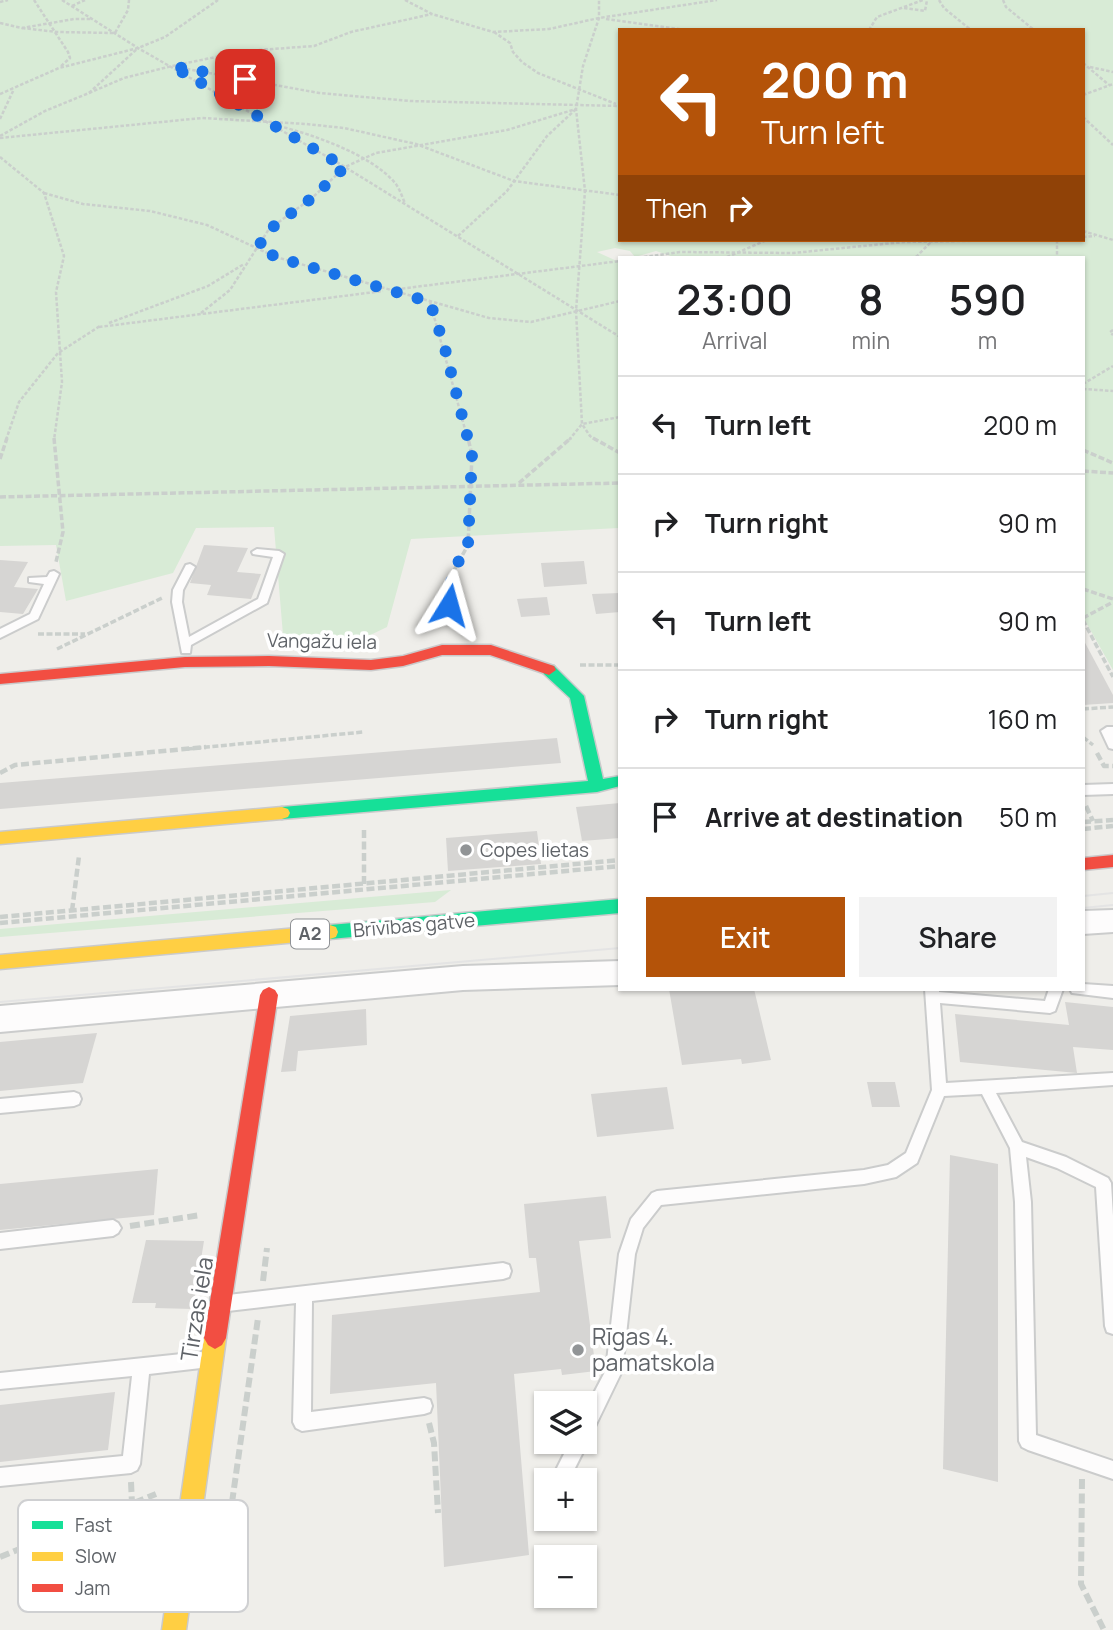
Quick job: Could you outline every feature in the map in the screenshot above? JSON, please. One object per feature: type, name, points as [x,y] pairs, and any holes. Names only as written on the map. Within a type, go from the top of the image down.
[{"type":"main road","name":"Vangažu iela","points":[[0,679],[185,662],[270,660],[371,665],[459,649],[491,650],[553,671],[564,679],[577,696],[597,786]]},
{"type":"main road","points":[[0,838],[597,786],[618,781]]},
{"type":"main road","points":[[1085,864],[1113,861]]},
{"type":"main road","name":"Brīvības gatve","points":[[0,962],[618,906]]},
{"type":"main road","name":"Tirzas iela","points":[[192,1500],[269,995]]},
{"type":"main road","name":"Tirzas iela","points":[[174,1630],[176,1612]]},
{"type":"street","points":[[1085,923],[1113,920]]},
{"type":"street","points":[[0,1019],[463,978],[618,973]]},
{"type":"lane","points":[[186,643],[263,601],[279,554],[257,552]]},
{"type":"lane","points":[[185,662],[186,643],[177,602],[178,590],[190,567]]},
{"type":"lane","points":[[33,580],[52,577]]},
{"type":"lane","points":[[1,634],[34,616],[52,577]]},
{"type":"lane","points":[[1113,731],[1107,731],[1113,745]]},
{"type":"lane","points":[[1085,790],[1113,789]]},
{"type":"lane","points":[[1085,990],[1113,992]]},
{"type":"lane","points":[[597,1406],[614,1371],[627,1254],[636,1224],[657,1198],[891,1172],[912,1158],[939,1090],[933,993],[1050,1007],[1055,991]]},
{"type":"lane","points":[[939,1090],[1113,1079]]},
{"type":"lane","points":[[987,1088],[1017,1147],[1023,1202],[1028,1441],[1113,1470]]},
{"type":"lane","points":[[0,1106],[74,1098]]},
{"type":"lane","points":[[1017,1147],[1061,1162],[1103,1184],[1113,1325]]},
{"type":"lane","points":[[0,1241],[113,1228]]},
{"type":"lane","points":[[221,1304],[503,1271]]},
{"type":"lane","points":[[304,1294],[302,1422],[424,1406]]},
{"type":"lane","points":[[0,1381],[212,1359]]},
{"type":"lane","points":[[0,1477],[131,1464],[141,1367]]},
{"type":"path","points":[[1,1],[8,0]]},
{"type":"path","points":[[34,0],[57,32],[70,58],[59,68]]},
{"type":"path","points":[[62,0],[138,48],[345,167],[618,336]]},
{"type":"path","points":[[72,6],[85,0]]},
{"type":"path","points":[[115,33],[128,10],[129,0]]},
{"type":"path","points":[[0,93],[59,68],[138,48],[164,37],[218,0]]},
{"type":"path","points":[[405,0],[432,14],[493,32],[510,43],[513,52],[522,62],[538,73],[618,105]]},
{"type":"path","points":[[599,0],[599,18],[583,66],[576,106],[584,191],[576,311],[582,424],[590,436],[618,452]]},
{"type":"path","points":[[493,32],[549,29],[599,18],[716,0]]},
{"type":"path","points":[[870,28],[877,17],[925,0],[925,11],[903,8]]},
{"type":"path","points":[[939,0],[944,8],[969,28]]},
{"type":"path","points":[[1003,0],[1006,7],[1032,28]]},
{"type":"path","points":[[0,137],[45,111],[124,78],[245,51],[314,46],[351,33],[432,14]]},
{"type":"path","points":[[599,18],[671,28]]},
{"type":"path","points":[[22,28],[93,19]]},
{"type":"path","points":[[0,23],[57,32],[115,33]]},
{"type":"path","points":[[89,93],[138,48]]},
{"type":"path","points":[[1085,64],[1111,85]]},
{"type":"path","points":[[172,66],[318,93],[410,101],[618,105]]},
{"type":"path","points":[[1089,67],[1113,72]]},
{"type":"path","points":[[1085,94],[1111,85]]},
{"type":"path","points":[[0,119],[15,88]]},
{"type":"path","points":[[199,314],[230,290],[245,263],[270,229],[312,198],[345,167],[376,153],[507,130],[576,106]]},
{"type":"path","points":[[458,236],[507,191],[547,136],[576,106]]},
{"type":"path","points":[[0,137],[202,118],[344,128],[416,144],[514,181],[618,195]]},
{"type":"path","points":[[1085,119],[1113,145]]},
{"type":"path","points":[[268,123],[300,130],[362,159],[395,183],[406,204]]},
{"type":"path","points":[[0,157],[44,193],[83,204],[150,211],[207,225],[276,257],[489,318],[531,322],[618,301]]},
{"type":"path","points":[[44,193],[64,256],[56,292],[62,382],[54,437],[59,466],[58,495],[63,532],[52,577]]},
{"type":"path","points":[[1085,232],[1113,240]]},
{"type":"path","points":[[1085,237],[1113,234]]},
{"type":"path","points":[[729,256],[762,242]]},
{"type":"path","points":[[651,256],[680,252],[793,253],[849,246],[960,242]]},
{"type":"path","points":[[917,256],[929,243]]},
{"type":"path","points":[[99,327],[618,261]]},
{"type":"path","points":[[0,459],[19,402],[58,353],[99,327],[208,286],[245,263]]},
{"type":"path","points":[[430,302],[444,345],[472,455],[468,545],[452,573],[449,605],[459,649]]},
{"type":"path","points":[[1085,383],[1113,366]]},
{"type":"path","points":[[1085,389],[1113,391]]},
{"type":"path","points":[[518,484],[569,440],[582,424],[618,416]]},
{"type":"path","points":[[1085,451],[1113,463]]},
{"type":"path","points":[[1085,471],[1113,473]]},
{"type":"path","points":[[0,497],[618,484]]},
{"type":"path","points":[[56,650],[178,590]]},
{"type":"path","points":[[1085,590],[1113,601]]},
{"type":"path","points":[[1085,618],[1113,601]]},
{"type":"path","points":[[1085,624],[1102,662],[1113,677]]},
{"type":"path","points":[[1,634],[89,634]]},
{"type":"path","points":[[1096,662],[1102,662]]},
{"type":"path","points":[[574,664],[618,666]]},
{"type":"path","points":[[1085,709],[1113,707]]},
{"type":"path","points":[[0,773],[15,765],[363,732]]},
{"type":"path","points":[[364,806],[364,885]]},
{"type":"path","points":[[1085,806],[1093,821]]},
{"type":"path","points":[[1085,822],[1113,820]]},
{"type":"path","points":[[1085,829],[1113,827]]},
{"type":"path","points":[[72,911],[83,830]]},
{"type":"path","points":[[0,923],[564,870],[618,860]]},
{"type":"path","points":[[0,917],[618,866]]},
{"type":"path","points":[[564,870],[567,883]]},
{"type":"path","points":[[113,1228],[236,1209]]},
{"type":"path","points":[[435,1443],[438,1513]]},
{"type":"path","points":[[1082,1460],[1081,1584],[1104,1630]]},
{"type":"path","points":[[141,1500],[195,1478]]},
{"type":"path","points":[[0,1557],[18,1550]]},
{"type":"green space","points":[[0,0],[1113,0],[1113,670],[1085,621],[1085,256],[671,256],[656,251],[634,256],[630,251],[615,248],[597,252],[618,262],[618,528],[411,539],[387,627],[356,642],[283,635],[274,527],[196,528],[173,573],[66,601],[56,545],[0,546]]},
{"type":"green space","points":[[451,890],[435,902],[0,937],[0,929]]},
{"type":"building","points":[[204,545],[248,548],[237,572],[261,574],[251,599],[207,595],[211,585],[190,583]]},
{"type":"building","points":[[0,560],[28,562],[14,587],[38,589],[23,614],[0,612]]},
{"type":"building","points":[[584,561],[587,584],[544,587],[541,563]]},
{"type":"building","points":[[618,593],[618,612],[596,614],[592,594]]},
{"type":"building","points":[[547,597],[550,615],[521,617],[517,599]]},
{"type":"building","points":[[1085,643],[1113,695],[1113,703],[1085,705]]},
{"type":"building","points":[[557,738],[561,763],[0,809],[0,783]]},
{"type":"building","points":[[618,803],[618,838],[582,841],[576,807]]},
{"type":"building","points":[[537,831],[541,864],[448,871],[446,838]]},
{"type":"building","points":[[669,991],[754,991],[771,1060],[742,1064],[741,1059],[682,1065]]},
{"type":"building","points":[[1065,1002],[1113,1007],[1113,1050],[1073,1047],[1077,1073],[960,1062],[955,1014],[1069,1025]]},
{"type":"building","points":[[366,1009],[367,1045],[298,1051],[296,1071],[281,1072],[290,1016]]},
{"type":"building","points":[[97,1033],[83,1083],[0,1091],[0,1042]]},
{"type":"building","points":[[867,1082],[895,1082],[900,1107],[872,1107]]},
{"type":"building","points":[[667,1087],[674,1129],[597,1137],[591,1094]]},
{"type":"building","points":[[950,1155],[998,1164],[998,1482],[943,1469]]},
{"type":"building","points":[[158,1169],[154,1215],[0,1230],[0,1184]]},
{"type":"building","points":[[606,1196],[611,1238],[579,1241],[596,1371],[562,1375],[561,1369],[514,1374],[529,1555],[444,1567],[436,1383],[330,1394],[332,1315],[540,1292],[536,1258],[529,1258],[524,1204]]},
{"type":"building","points":[[146,1240],[204,1241],[193,1309],[155,1308],[156,1303],[132,1303]]},
{"type":"building","points":[[115,1392],[108,1450],[0,1462],[0,1405]]},
{"type":"tram line","points":[[1085,896],[1113,893]]},
{"type":"tram line","points":[[1085,908],[1113,905]]},
{"type":"tram line","points":[[0,1002],[618,948]]},
{"type":"traffic: fast","points":[[549,670],[577,696],[597,786]]},
{"type":"traffic: fast","points":[[282,813],[597,786],[618,781]]},
{"type":"traffic: fast","points":[[330,932],[618,906]]},
{"type":"traffic: slow","points":[[0,838],[282,813]]},
{"type":"traffic: slow","points":[[0,962],[330,932]]},
{"type":"traffic: slow","points":[[192,1500],[215,1338]]},
{"type":"traffic: slow","points":[[174,1630],[177,1612]]},
{"type":"traffic: jam","points":[[0,679],[185,662],[269,661],[371,665],[403,661],[442,650],[491,650],[549,670]]},
{"type":"traffic: jam","points":[[1085,864],[1113,861]]},
{"type":"traffic: jam","points":[[215,1338],[269,995]]},
{"type":"place","name":"Copes lietas","points":[[466,850]]},
{"type":"place","name":"Rīgas 4. pamatskola","points":[[578,1350]]},
{"type":"route","points":[[245,79],[172,66],[345,167],[312,198],[270,229],[258,247],[276,257],[430,302],[444,345],[472,455],[468,545],[452,573],[449,605]]}]
